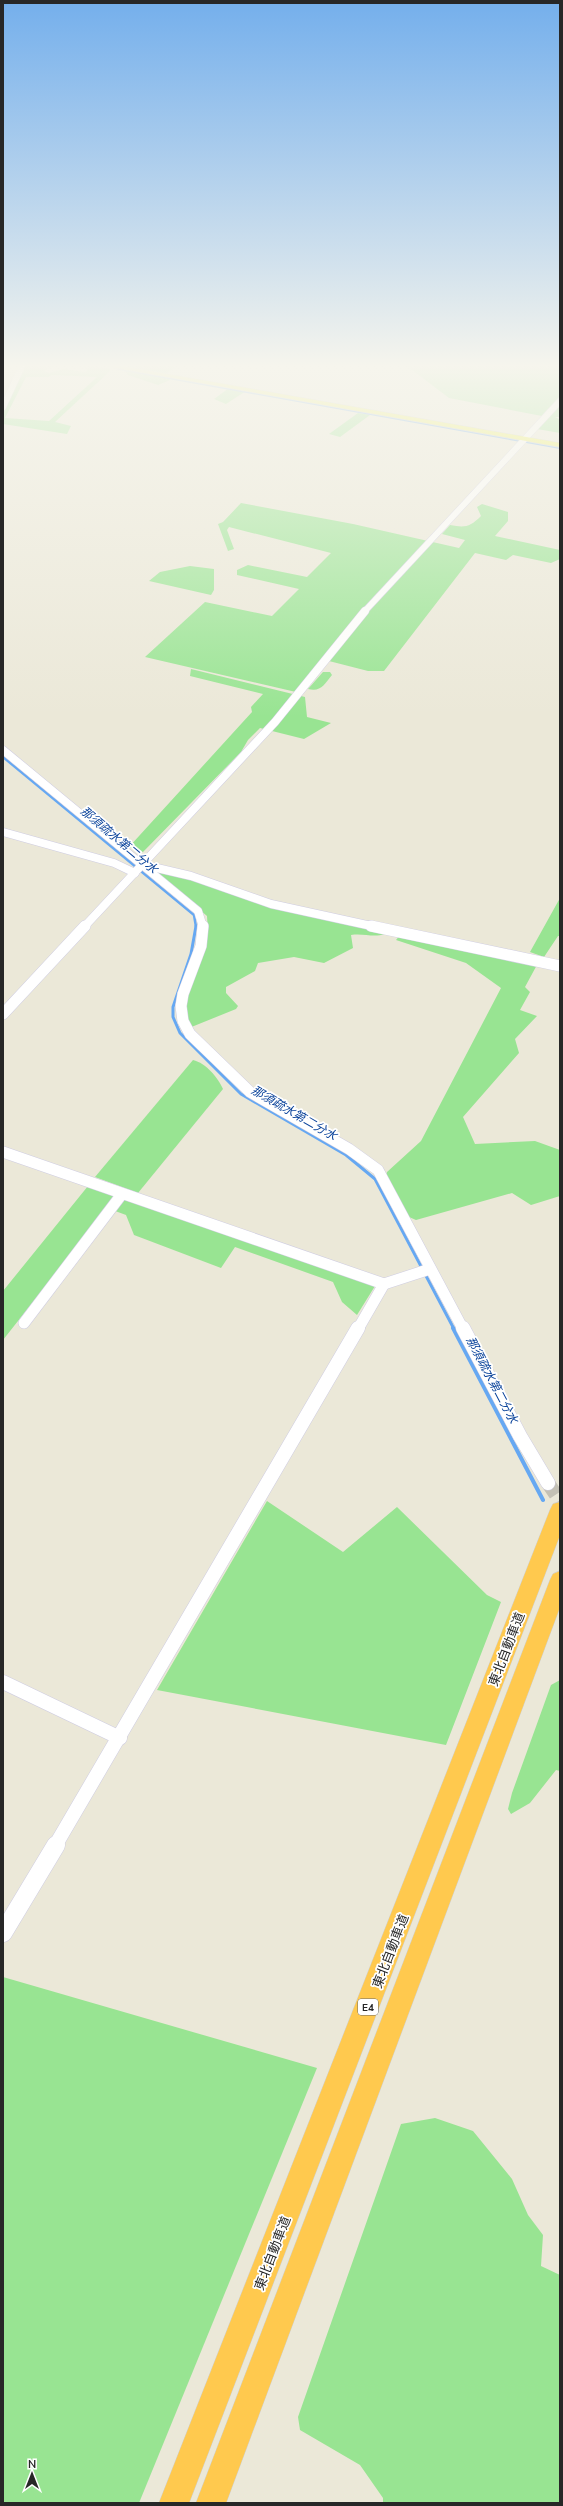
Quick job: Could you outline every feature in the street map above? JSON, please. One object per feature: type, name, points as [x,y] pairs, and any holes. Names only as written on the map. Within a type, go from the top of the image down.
[{"type":"highway","name":"東北自動車道","points":[[174,2503],[560,1510]]},
{"type":"highway","points":[[212,2503],[560,1580]]},
{"type":"street","points":[[3,1014],[285,710],[377,596],[484,483]]},
{"type":"street","points":[[3,750],[139,869],[198,911],[202,918],[203,930],[201,942],[180,1006],[184,1024],[196,1042],[255,1096],[356,1154],[378,1170],[520,1436],[548,1483]]},
{"type":"street","points":[[3,832],[139,869],[191,876],[271,904],[560,966]]},
{"type":"street","points":[[3,1152],[384,1284],[430,1269]]},
{"type":"street","points":[[24,1323],[122,1194]]},
{"type":"street","points":[[3,1932],[120,1738],[384,1284]]},
{"type":"street","points":[[3,1682],[120,1738]]},
{"type":"green space","points":[[241,503],[353,524],[459,548],[465,540],[442,534],[450,525],[467,526],[474,522],[481,516],[477,507],[482,504],[508,512],[508,521],[495,536],[560,550],[560,559],[551,563],[513,555],[506,560],[475,553],[384,671],[368,671],[325,660],[296,692],[145,657],[205,602],[272,616],[299,589],[237,575],[237,570],[248,565],[307,577],[331,553],[229,527],[227,530],[234,549],[228,551],[218,524],[223,522]]},
{"type":"green space","points":[[190,566],[214,569],[214,590],[211,595],[149,581],[160,572]]},
{"type":"green space","points":[[191,669],[305,697],[307,717],[331,723],[304,739],[260,728],[248,740],[241,752],[143,852],[129,847],[252,712],[251,707],[263,694],[190,676]]},
{"type":"green space","points":[[323,672],[330,672],[332,675],[319,689],[308,689]]},
{"type":"green space","points":[[158,870],[385,934],[376,936],[351,935],[353,948],[324,963],[294,957],[258,963],[255,971],[226,987],[226,993],[238,1006],[236,1009],[189,1028],[183,1004],[208,933],[207,916],[157,873]]},
{"type":"green space","points":[[560,898],[560,936],[558,936],[544,957],[530,952]]},
{"type":"green space","points":[[401,934],[538,963],[525,987],[530,992],[520,1010],[537,1016],[515,1039],[519,1053],[463,1117],[475,1144],[535,1141],[560,1150],[560,1196],[531,1205],[512,1193],[416,1220],[409,1217],[386,1175],[387,1172],[421,1141],[501,988],[466,963],[396,940]]},
{"type":"green space","points":[[193,1060],[207,1068],[218,1080],[223,1089],[138,1193],[95,1177]]},
{"type":"green space","points":[[88,1186],[375,1286],[357,1315],[342,1302],[333,1282],[235,1247],[221,1268],[134,1235],[126,1215],[107,1208],[3,1340],[3,1291]]},
{"type":"green space","points":[[267,1501],[343,1552],[397,1507],[487,1595],[501,1602],[446,1745],[157,1690]]},
{"type":"green space","points":[[560,1680],[560,1771],[556,1770],[530,1803],[511,1814],[508,1809],[512,1793],[551,1685]]},
{"type":"green space","points":[[3,1977],[317,2068],[139,2503],[3,2503]]},
{"type":"green space","points":[[435,2118],[473,2131],[512,2179],[528,2215],[543,2235],[541,2266],[560,2275],[560,2503],[383,2503],[383,2498],[360,2465],[300,2430],[298,2417],[401,2124]]},
{"type":"waterway","name":"那須疏水第二分水","points":[[3,757],[194,915],[196,926]]},
{"type":"waterway","name":"那須疏水第二分水","points":[[196,926],[191,954],[173,1007],[173,1017],[180,1033],[241,1094],[346,1155],[375,1179],[454,1329]]},
{"type":"waterway","name":"那須疏水第二分水","points":[[453,1328],[543,1500]]},
{"type":"tunnel","points":[[548,1483],[560,1501]]}]
